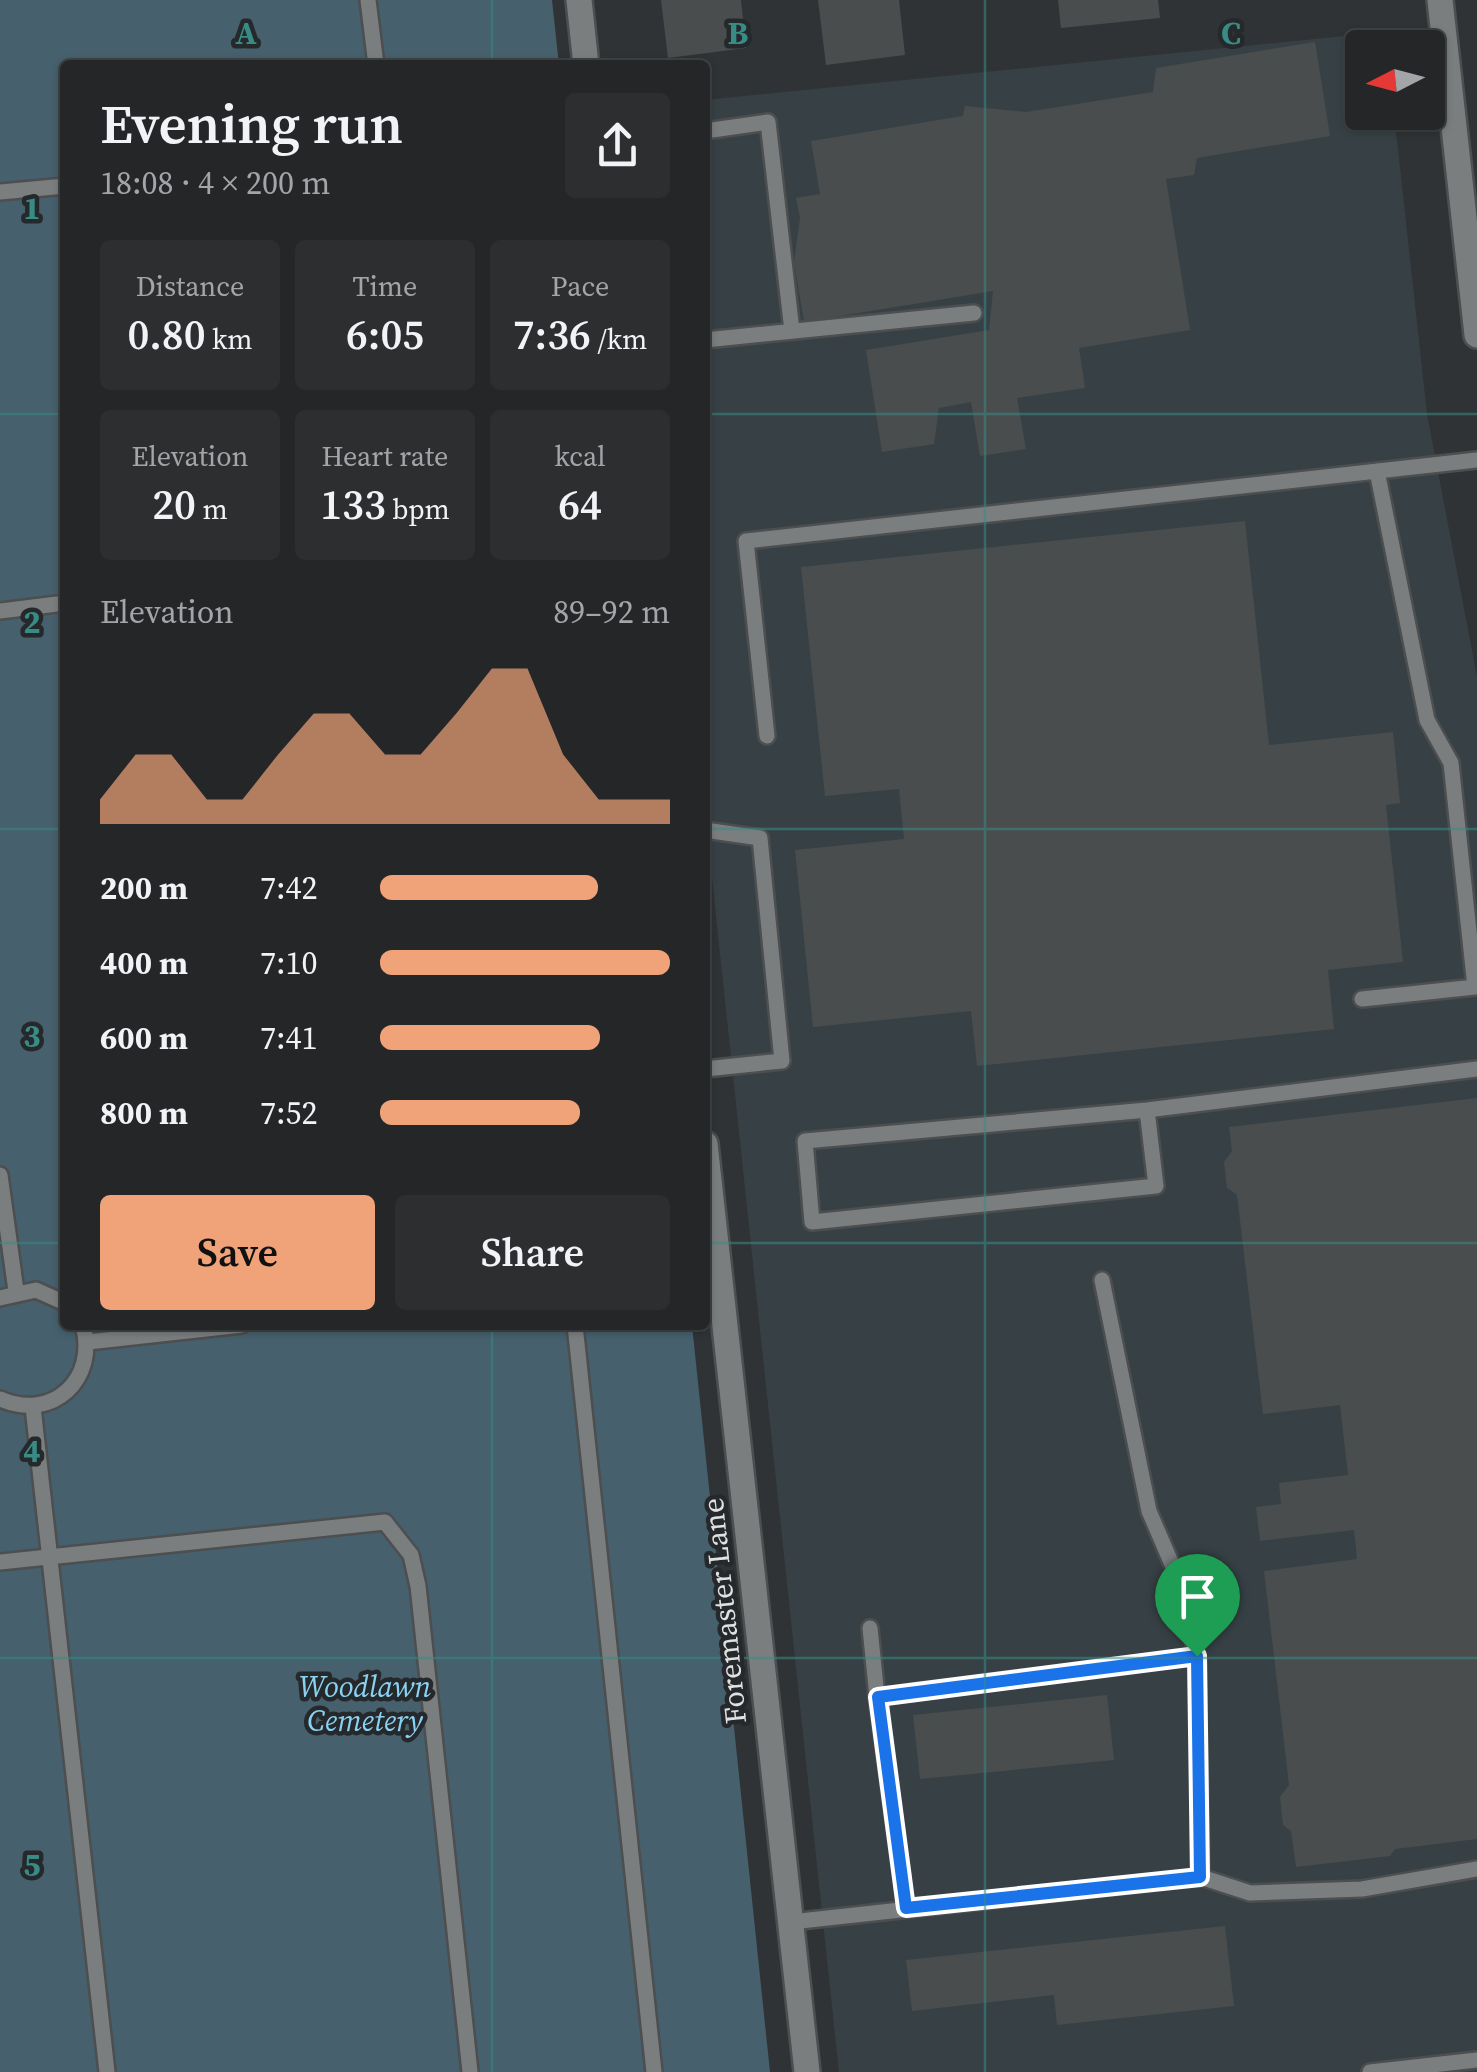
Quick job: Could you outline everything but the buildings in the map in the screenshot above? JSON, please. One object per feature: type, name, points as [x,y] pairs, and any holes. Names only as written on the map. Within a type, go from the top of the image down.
[{"type":"street","points":[[579,0],[585,60]]},
{"type":"street","points":[[1440,0],[1467,156],[1477,336]]},
{"type":"street","name":"Foremaster Lane","points":[[710,1240],[808,2072]]},
{"type":"lane","points":[[368,0],[375,60]]},
{"type":"lane","points":[[710,130],[768,122],[792,331]]},
{"type":"lane","points":[[0,192],[60,186]]},
{"type":"lane","points":[[710,339],[974,313]]},
{"type":"lane","points":[[766,736],[746,540],[1477,460]]},
{"type":"lane","points":[[1362,999],[1475,987],[1451,763],[1427,720],[1377,471]]},
{"type":"lane","points":[[0,611],[60,604]]},
{"type":"lane","points":[[710,831],[760,838],[782,1061],[710,1068]]},
{"type":"lane","points":[[1146,1110],[1156,1186],[812,1222],[804,1141],[1146,1110],[1477,1069]]},
{"type":"lane","points":[[0,1175],[16,1291]]},
{"type":"lane","points":[[1102,1280],[1149,1512],[1177,1576],[1197,1656],[1200,1877]]},
{"type":"lane","points":[[0,1298],[16,1291],[36,1290],[60,1301]]},
{"type":"lane","points":[[0,1398],[34,1407],[68,1393],[86,1361],[88,1342],[84,1330]]},
{"type":"lane","points":[[88,1342],[197,1330]]},
{"type":"lane","points":[[576,1330],[654,2072]]},
{"type":"lane","points":[[34,1407],[107,2072]]},
{"type":"lane","points":[[0,1562],[363,1521],[385,1522],[410,1555],[418,1586],[470,2072]]},
{"type":"lane","points":[[870,1628],[906,1908]]},
{"type":"lane","points":[[878,1697],[1197,1656]]},
{"type":"lane","points":[[791,1922],[1200,1877],[1250,1893],[1362,1889],[1477,1870]]},
{"type":"lane","points":[[1372,2072],[1477,2060]]},
{"type":"shaded area","points":[[1345,36],[1345,130],[1396,130],[1427,414],[1477,677],[1477,2072],[839,2072],[710,859],[710,100]]},
{"type":"green space","name":"Woodlawn Cemetery","points":[[0,0],[552,0],[558,60],[60,60],[60,1330],[693,1330],[770,2072],[0,2072]]},
{"type":"route","points":[[1197,1656],[1200,1877],[906,1908],[878,1697],[1197,1656]]}]
